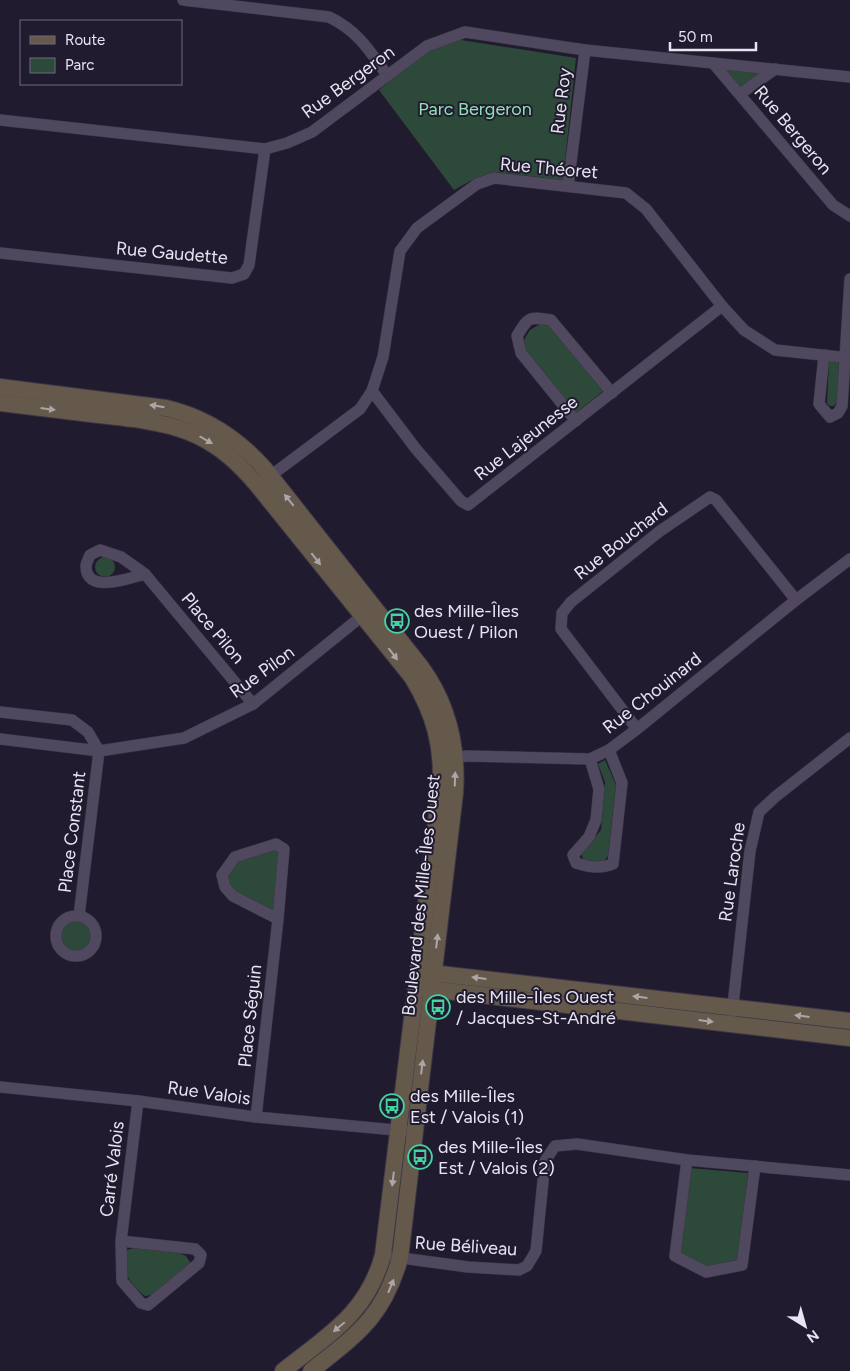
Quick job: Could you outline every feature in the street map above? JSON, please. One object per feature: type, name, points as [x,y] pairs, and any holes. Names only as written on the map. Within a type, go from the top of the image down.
[{"type":"street","points":[[183,0],[329,17],[345,25],[366,45],[386,76]]},
{"type":"street","name":"Rue Bergeron","points":[[0,120],[265,149],[288,143],[312,132],[427,46],[465,32],[585,50],[850,77]]},
{"type":"street","name":"Rue Roy","points":[[568,186],[585,50]]},
{"type":"street","name":"Rue Bergeron","points":[[712,63],[833,205],[850,216]]},
{"type":"street","points":[[740,94],[774,69]]},
{"type":"street","name":"Rue Gaudette","points":[[0,253],[232,278],[244,274],[250,265],[265,149]]},
{"type":"street","name":"Rue Théoret","points":[[264,481],[360,409],[372,391],[383,357],[400,251],[417,228],[477,184],[494,178],[626,193],[646,209],[722,306],[744,330],[775,350],[847,358]]},
{"type":"street","points":[[824,355],[819,404],[830,417],[838,413],[842,406],[847,358],[850,279]]},
{"type":"street","name":"Rue Lajeunesse","points":[[372,391],[416,449],[461,501],[468,505],[722,306]]},
{"type":"street","points":[[576,422],[521,353],[517,336],[526,322],[534,318],[551,320],[612,393]]},
{"type":"street","name":"Boulevard des Mille-Îles Ouest","points":[[0,387],[150,405],[185,412],[228,435],[250,454],[264,481],[368,611],[432,683],[449,724],[448,758],[440,790],[425,980],[406,1132]]},
{"type":"street","name":"Boulevard des Mille-Îles Ouest","points":[[0,403],[148,420],[178,427],[199,436],[228,454],[264,481]]},
{"type":"street","name":"Rue Bouchard","points":[[636,729],[561,629],[562,613],[571,602],[660,531],[710,496],[716,500],[796,600]]},
{"type":"street","name":"Place Pilon","points":[[145,574],[118,581],[98,583],[90,578],[86,567],[90,555],[100,550],[121,557],[145,574],[253,704]]},
{"type":"street","name":"Rue Chouinard","points":[[448,758],[468,756],[590,759],[609,750],[850,559]]},
{"type":"street","name":"Rue Pilon","points":[[0,739],[99,751],[184,738],[253,704],[368,611]]},
{"type":"street","points":[[0,712],[72,720],[88,732],[99,751]]},
{"type":"street","name":"Rue Laroche","points":[[731,1016],[750,852],[759,812],[775,797],[850,738]]},
{"type":"street","points":[[590,759],[599,789],[596,820],[589,837],[572,855],[576,863],[605,868],[613,864],[622,782],[609,750]]},
{"type":"street","name":"Place Constant","points":[[79,916],[99,751]]},
{"type":"street","name":"Place Séguin","points":[[256,1117],[278,919],[284,849],[276,844],[234,857],[222,875],[225,887],[234,896],[278,919]]},
{"type":"street","points":[[425,980],[731,1016],[850,1038]]},
{"type":"street","points":[[731,1016],[850,1021]]},
{"type":"street","name":"Rue Valois","points":[[0,1087],[138,1101],[256,1117],[406,1132]]},
{"type":"street","name":"Carré Valois","points":[[121,1241],[195,1249],[201,1255],[199,1263],[148,1305],[141,1303],[122,1281],[121,1241],[138,1101]]},
{"type":"street","points":[[283,1371],[343,1324],[356,1310],[372,1286],[383,1255],[406,1132]]},
{"type":"street","points":[[311,1371],[354,1337],[372,1317],[388,1294],[400,1258],[406,1132]]},
{"type":"street","name":"Rue Béliveau","points":[[383,1255],[468,1267],[519,1270],[528,1266],[536,1251],[545,1161],[555,1146],[577,1144],[687,1160],[850,1175]]},
{"type":"street","points":[[687,1160],[676,1256],[706,1272],[742,1265],[755,1166]]},
{"type":"green space","name":"Parc Bergeron","points":[[455,39],[576,58],[563,180],[494,172],[474,179],[454,190],[379,90],[425,52]]},
{"type":"green space","points":[[720,67],[765,72],[741,89]]},
{"type":"green space","points":[[542,323],[549,326],[603,391],[576,413],[526,352],[524,340],[530,330]]},
{"type":"green space","points":[[829,362],[839,362],[837,402],[834,406],[830,406],[827,403]]},
{"type":"green space","points":[[105,557],[112,560],[115,567],[112,574],[105,577],[98,574],[95,567],[98,560]]},
{"type":"green space","points":[[605,760],[616,785],[608,856],[603,862],[584,860],[581,854],[601,830],[605,782],[598,764]]},
{"type":"green space","points":[[273,848],[280,851],[274,911],[234,892],[225,877],[237,859]]},
{"type":"green space","points":[[76,919],[88,924],[93,936],[88,948],[76,953],[64,948],[59,936],[64,924]]},
{"type":"green space","points":[[690,1168],[748,1173],[738,1260],[706,1267],[680,1253]]},
{"type":"green space","points":[[134,1248],[177,1252],[186,1256],[190,1262],[186,1268],[152,1295],[145,1296],[131,1282],[125,1270],[124,1264],[127,1250]]},
{"type":"place","name":"des Mille-Îles Ouest / Pilon","points":[[397,621]]},
{"type":"place","name":"des Mille-Îles Ouest / Jacques-St-André","points":[[438,1007]]},
{"type":"place","name":"des Mille-Îles Est / Valois (1)","points":[[392,1106]]},
{"type":"place","name":"des Mille-Îles Est / Valois (2)","points":[[420,1157]]}]
